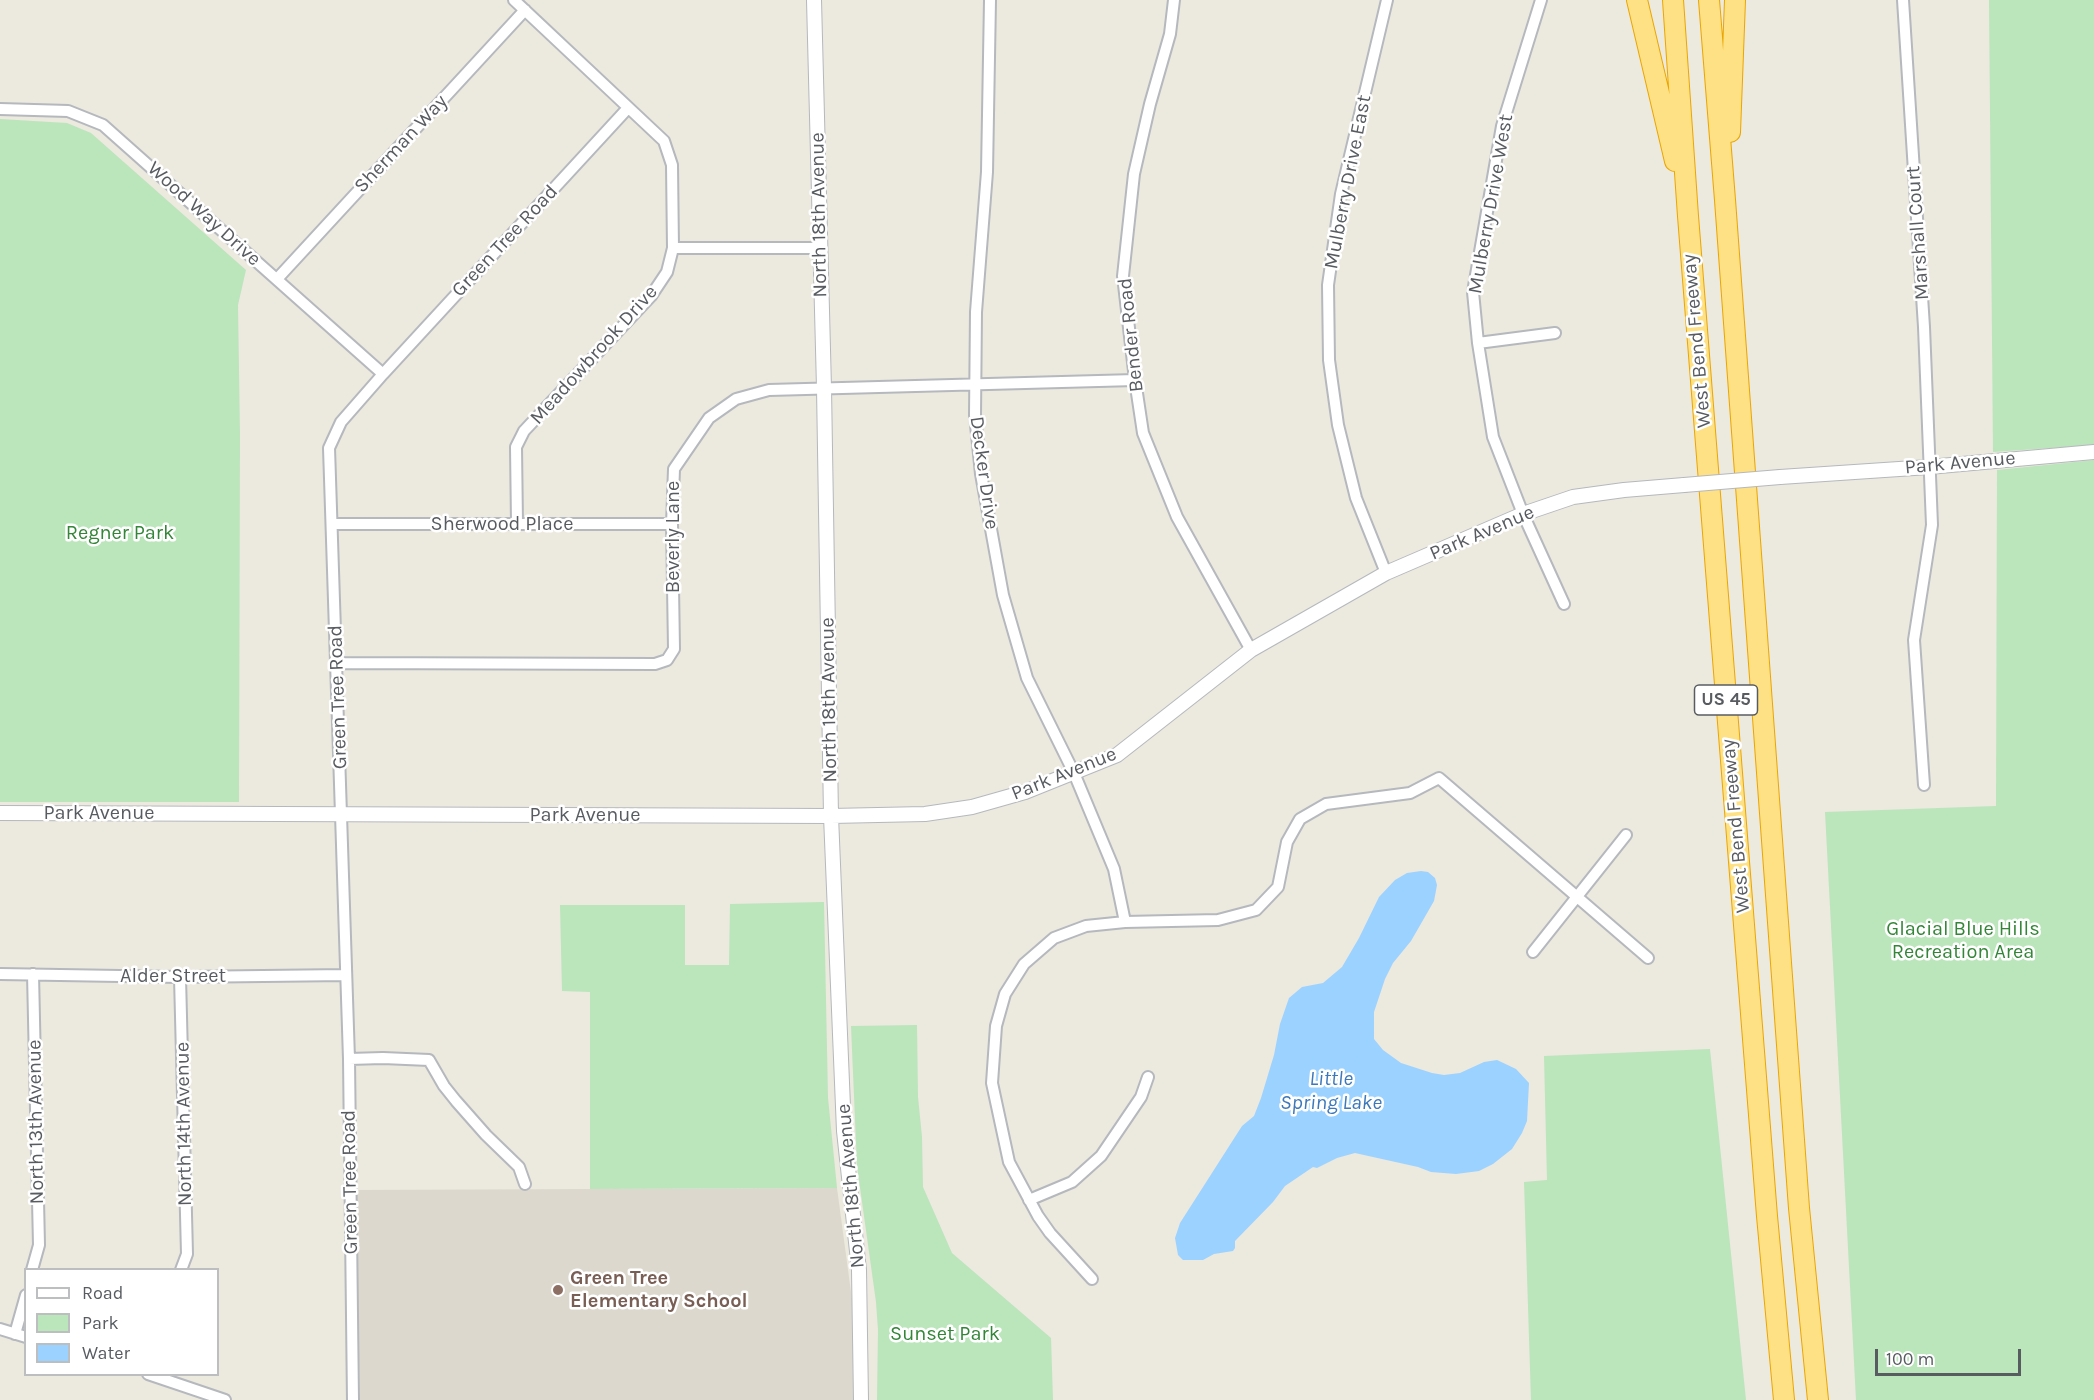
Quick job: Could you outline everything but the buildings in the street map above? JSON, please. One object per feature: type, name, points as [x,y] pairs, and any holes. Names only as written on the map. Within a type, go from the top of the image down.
[{"type":"highway","points":[[1636,0],[1688,216]]},
{"type":"highway","name":"West Bend Freeway","points":[[1673,0],[1766,1204],[1784,1400]]},
{"type":"highway","name":"West Bend Freeway","points":[[1708,0],[1725,200],[1799,1208],[1818,1400]]},
{"type":"highway","points":[[1725,200],[1729,164],[1735,0]]},
{"type":"street","name":"Meadowbrook Drive","points":[[514,0],[664,141],[672,165],[674,248],[667,272],[651,296],[524,431],[516,447],[517,523]]},
{"type":"street","name":"North 18th Avenue","points":[[814,0],[824,388],[831,816],[844,1131],[859,1270],[861,1400]]},
{"type":"street","name":"Decker Drive","points":[[990,0],[987,172],[976,312],[975,415],[981,474],[1003,595],[1027,678],[1074,773],[1114,869],[1125,922]]},
{"type":"street","name":"Bender Road","points":[[1174,0],[1170,34],[1150,104],[1134,174],[1123,276],[1135,380],[1143,433],[1177,517],[1251,650]]},
{"type":"street","name":"Mulberry Drive East","points":[[1386,573],[1356,498],[1338,425],[1329,360],[1328,285],[1341,194],[1387,0]]},
{"type":"street","name":"Mulberry Drive West","points":[[1541,0],[1502,126],[1473,292],[1478,343],[1493,437],[1523,514],[1564,604]]},
{"type":"street","name":"Marshall Court","points":[[1903,0],[1924,327],[1932,525],[1914,640],[1924,785]]},
{"type":"street","name":"Sherman Way","points":[[277,279],[525,10]]},
{"type":"street","name":"Green Tree Road","points":[[353,1400],[349,1059],[329,448],[341,422],[383,374],[628,108]]},
{"type":"street","name":"Wood Way Drive","points":[[0,109],[68,111],[103,125],[383,374]]},
{"type":"street","points":[[674,248],[820,248]]},
{"type":"street","points":[[1478,343],[1555,333]]},
{"type":"street","name":"Beverly Lane","points":[[337,663],[655,664],[668,660],[674,649],[672,524],[674,469],[709,418],[736,399],[769,390],[1135,380]]},
{"type":"street","name":"Park Avenue","points":[[0,813],[831,816],[925,814],[972,807],[1025,792],[1117,755],[1251,650],[1386,573],[1523,514],[1572,497],[1624,490],[2094,452]]},
{"type":"street","name":"Sherwood Place","points":[[333,524],[672,524]]},
{"type":"street","points":[[1092,1280],[1050,1233],[1009,1162],[993,1083],[996,1026],[1005,994],[1024,964],[1054,938],[1086,926],[1125,922],[1218,920],[1256,910],[1278,886],[1287,842],[1300,819],[1326,804],[1410,793],[1439,778],[1648,958]]},
{"type":"street","points":[[1533,952],[1626,835]]},
{"type":"street","name":"Alder Street","points":[[0,974],[180,977],[346,975]]},
{"type":"street","name":"North 13th Avenue","points":[[32,1268],[39,1245],[33,974]]},
{"type":"street","name":"North 14th Avenue","points":[[180,977],[187,1254],[181,1268]]},
{"type":"street","points":[[349,1059],[429,1060],[456,1101],[519,1167],[525,1184]]},
{"type":"street","points":[[1029,1200],[1072,1182],[1101,1156],[1141,1096],[1148,1077]]},
{"type":"street","points":[[0,1329],[20,1335],[24,1308]]},
{"type":"street","points":[[154,1376],[225,1400]]},
{"type":"shaded area","points":[[837,1188],[853,1307],[854,1400],[360,1400],[355,1190]]},
{"type":"green space","points":[[1989,0],[2094,0],[2094,445],[1993,452]]},
{"type":"green space","name":"Regner Park","points":[[0,119],[67,123],[91,133],[246,270],[238,305],[239,802],[0,802]]},
{"type":"green space","name":"Glacial Blue Hills Recreation Area","points":[[2094,460],[2094,1400],[1856,1400],[1825,812],[1996,806],[1997,470]]},
{"type":"green space","points":[[824,902],[828,1098],[837,1188],[590,1189],[590,992],[562,991],[560,905],[685,905],[685,965],[729,965],[730,904]]},
{"type":"green space","name":"Sunset Park","points":[[917,1025],[923,1187],[952,1253],[1051,1338],[1053,1400],[877,1400],[878,1330],[857,1166],[851,1026]]},
{"type":"green space","points":[[1710,1049],[1746,1400],[1531,1400],[1524,1182],[1547,1180],[1544,1056]]},
{"type":"water","name":"Little Spring Lake","points":[[1428,872],[1435,878],[1437,885],[1434,901],[1411,941],[1393,963],[1385,979],[1374,1012],[1374,1039],[1383,1050],[1401,1063],[1432,1073],[1444,1075],[1460,1073],[1484,1062],[1497,1060],[1516,1069],[1529,1083],[1527,1121],[1522,1133],[1512,1149],[1493,1164],[1479,1171],[1456,1174],[1431,1172],[1355,1153],[1337,1158],[1317,1168],[1313,1167],[1285,1186],[1273,1202],[1235,1241],[1233,1251],[1214,1254],[1203,1260],[1183,1260],[1178,1255],[1175,1238],[1180,1223],[1242,1126],[1254,1116],[1274,1055],[1280,1024],[1289,998],[1302,987],[1323,983],[1342,967],[1379,897],[1395,880],[1407,873]]},
{"type":"place","name":"Green Tree Elementary School","points":[[558,1290]]}]
